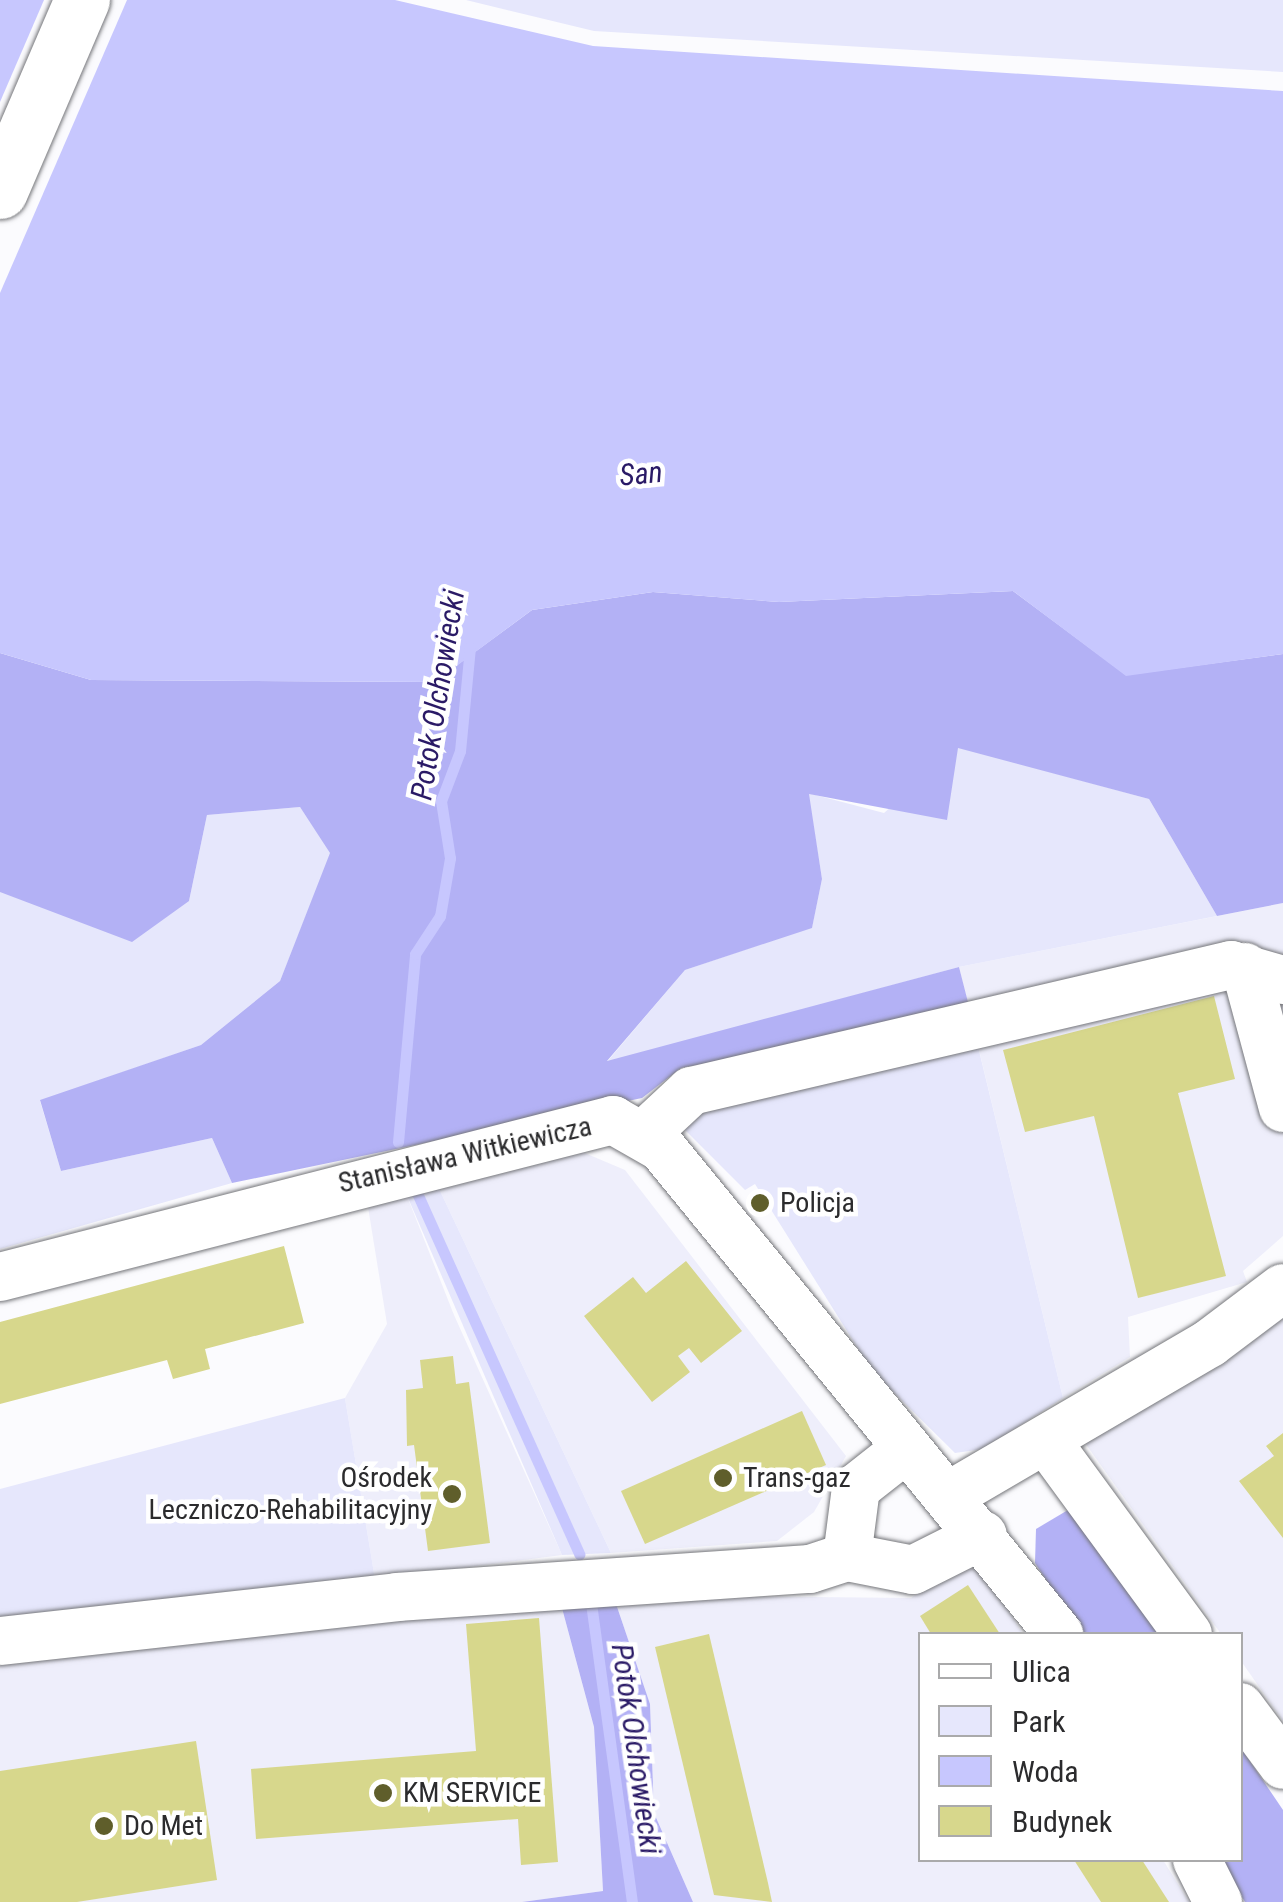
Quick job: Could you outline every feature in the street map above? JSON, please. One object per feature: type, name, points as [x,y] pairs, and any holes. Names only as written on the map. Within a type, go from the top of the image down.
[{"type":"main road","points":[[0,191],[82,0]]},
{"type":"street","points":[[1057,1632],[950,1495],[904,1452],[647,1132],[691,1091],[1264,973],[1283,1108]]},
{"type":"street","name":"Stanisława Witkiewicza","points":[[0,1276],[534,1134],[613,1120],[647,1132]]},
{"type":"street","points":[[950,1495],[1048,1443],[1283,1288]]},
{"type":"street","points":[[1048,1443],[1187,1632]]},
{"type":"street","points":[[847,1557],[856,1488],[904,1452]]},
{"type":"street","points":[[0,1641],[397,1597],[810,1569],[847,1557],[913,1570],[983,1535]]},
{"type":"street","points":[[1243,1710],[1283,1764]]},
{"type":"street","points":[[1197,1862],[1218,1902]]},
{"type":"shaded area","points":[[1013,591],[1126,675],[1283,654],[1283,903],[1217,916],[1149,799],[958,748],[947,820],[809,794],[822,879],[812,928],[685,970],[607,1061],[959,967],[971,1014],[681,1068],[642,1098],[232,1183],[212,1138],[61,1171],[40,1100],[201,1045],[280,981],[330,853],[300,807],[207,815],[189,901],[132,942],[0,892],[0,653],[91,680],[434,682],[532,610],[653,592],[779,602]]},
{"type":"shaded area","points":[[1283,903],[1283,1236],[1243,1271],[1247,1282],[1128,1317],[1130,1357],[1063,1398],[959,967]]},
{"type":"shaded area","points":[[580,1151],[625,1170],[846,1456],[814,1512],[777,1541],[611,1553],[434,1178]]},
{"type":"shaded area","points":[[405,1191],[454,1315],[562,1555],[375,1579],[345,1398],[387,1324],[368,1207]]},
{"type":"shaded area","points":[[1283,1318],[1283,1721],[1243,1664],[1243,1632],[1220,1632],[1085,1443]]},
{"type":"shaded area","points":[[1073,1507],[1161,1632],[1080,1632],[1035,1563],[1036,1529]]},
{"type":"shaded area","points":[[955,1567],[982,1569],[1022,1632],[918,1632],[918,1862],[1164,1862],[1189,1902],[693,1902],[654,1813],[650,1704],[613,1595],[911,1598]]},
{"type":"shaded area","points":[[613,1595],[650,1704],[654,1813],[693,1902],[522,1902],[603,1891],[594,1727],[559,1597]]},
{"type":"shaded area","points":[[559,1597],[594,1727],[603,1891],[522,1902],[0,1902],[0,1634]]},
{"type":"shaded area","points":[[1243,1751],[1283,1810],[1283,1902],[1245,1902],[1221,1862],[1243,1862]]},
{"type":"green space","points":[[466,0],[1283,0],[1283,72],[594,31]]},
{"type":"green space","points":[[958,747],[1149,799],[1217,916],[959,967],[606,1063],[685,970],[812,927],[822,879],[808,793],[884,813]]},
{"type":"green space","points":[[300,807],[331,853],[280,981],[201,1045],[40,1101],[61,1171],[212,1138],[232,1183],[0,1249],[0,892],[189,901],[207,815]]},
{"type":"green space","points":[[975,1034],[1063,1398],[983,1449],[955,1453],[872,1371],[755,1184],[745,1190],[679,1124],[699,1103]]},
{"type":"green space","points":[[434,1178],[611,1553],[562,1555],[405,1191]]},
{"type":"green space","points":[[345,1398],[375,1579],[0,1622],[0,1489]]},
{"type":"water","name":"San","points":[[0,0],[395,0],[593,46],[1283,91],[1283,654],[1126,676],[1013,591],[779,602],[653,592],[532,610],[435,682],[91,680],[0,653]]},
{"type":"pier","points":[[44,0],[127,0],[0,293],[0,102]]},
{"type":"building","points":[[1214,996],[1235,1079],[1178,1093],[1226,1276],[1138,1298],[1094,1116],[1025,1132],[1003,1050]]},
{"type":"building","points":[[284,1246],[304,1323],[205,1349],[210,1369],[173,1379],[167,1360],[0,1404],[0,1322]]},
{"type":"building","points":[[686,1261],[742,1331],[701,1363],[689,1348],[678,1356],[690,1372],[652,1402],[584,1316],[633,1277],[646,1293]]},
{"type":"building","name":"Ośrodek Leczniczo-Rehabilitacyjny","points":[[453,1356],[456,1384],[469,1382],[490,1543],[428,1551],[414,1445],[407,1446],[406,1390],[423,1388],[420,1360]]},
{"type":"building","name":"Trans-gaz","points":[[802,1411],[826,1465],[645,1544],[621,1491]]},
{"type":"building","points":[[1283,1433],[1283,1538],[1239,1481],[1274,1456],[1266,1446]]},
{"type":"building","points":[[968,1585],[999,1632],[930,1632],[920,1616]]},
{"type":"building","points":[[539,1618],[558,1862],[521,1865],[518,1819],[256,1839],[251,1769],[476,1751],[466,1624]]},
{"type":"building","points":[[709,1634],[772,1902],[714,1895],[655,1647]]},
{"type":"building","name":"Do Met","points":[[196,1741],[217,1880],[77,1902],[0,1902],[0,1771]]},
{"type":"building","points":[[1075,1862],[1143,1862],[1169,1902],[1101,1902]]},
{"type":"waterway","name":"Potok Olchowiecki","points":[[398,1142],[415,954],[440,916],[450,858],[441,801],[460,751],[470,647]]},
{"type":"waterway","name":"Potok Olchowiecki","points":[[413,1184],[579,1554]]},
{"type":"waterway","name":"Potok Olchowiecki","points":[[591,1603],[632,1902]]},
{"type":"place","name":"Policja","points":[[760,1203]]},
{"type":"place","name":"Trans-gaz","points":[[723,1478]]},
{"type":"place","name":"Ośrodek Leczniczo-Rehabilitacyjny","points":[[452,1494]]},
{"type":"place","name":"KM SERVICE","points":[[383,1793]]},
{"type":"place","name":"Do Met","points":[[104,1826]]}]
